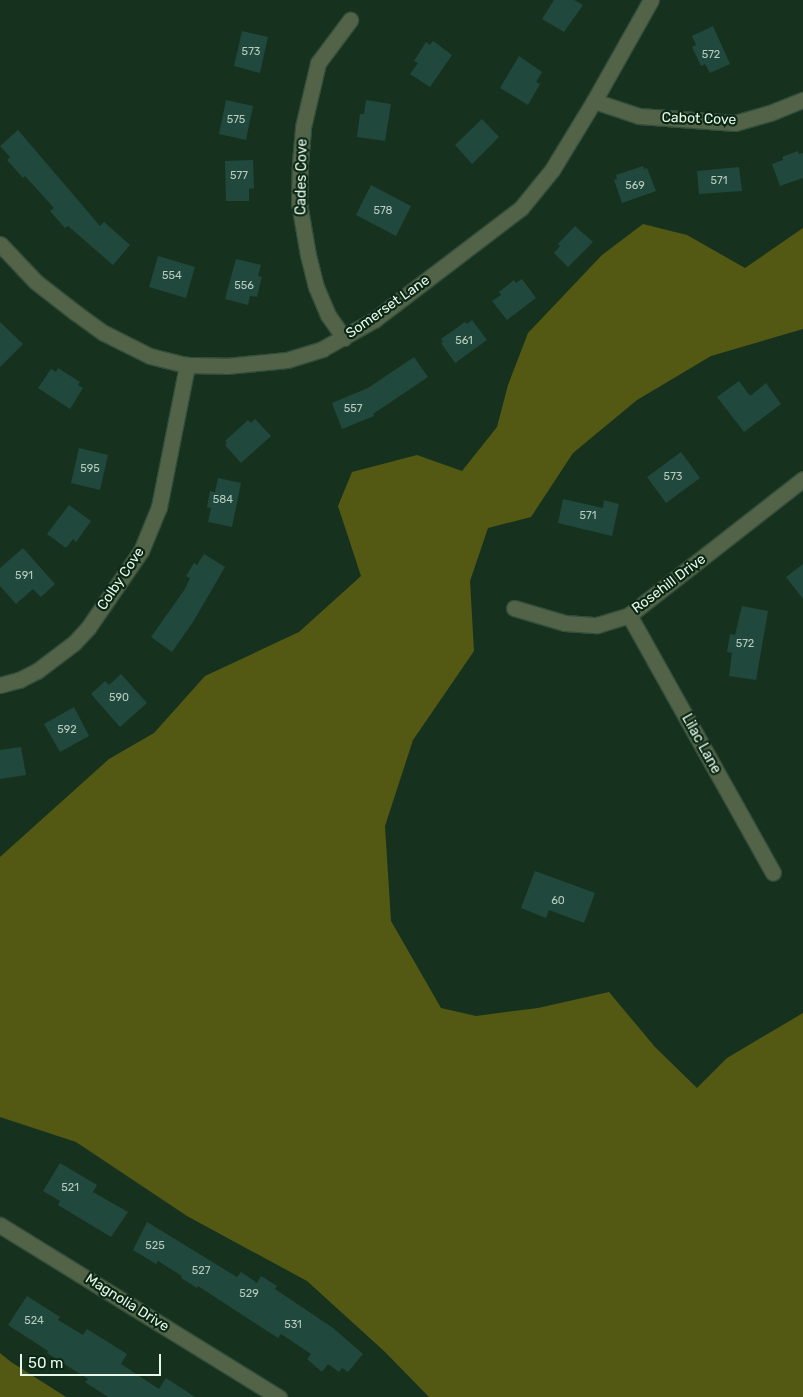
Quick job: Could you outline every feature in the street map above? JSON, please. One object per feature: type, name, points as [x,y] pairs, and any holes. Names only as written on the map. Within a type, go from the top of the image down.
[{"type":"street","name":"Somerset Lane","points":[[0,244],[36,282],[104,333],[150,356],[187,365],[244,365],[287,360],[322,349],[374,320],[521,208],[552,170],[594,101],[651,0]]},
{"type":"street","name":"Cades Cove","points":[[344,338],[328,315],[316,287],[303,234],[299,203],[303,127],[318,63],[350,20]]},
{"type":"street","name":"Cabot Cove","points":[[594,101],[639,116],[735,123],[770,114],[803,100]]},
{"type":"street","name":"Colby Cove","points":[[0,685],[19,680],[37,670],[74,643],[88,628],[141,551],[158,507],[187,365]]},
{"type":"street","name":"Rosehill Drive","points":[[514,608],[565,623],[597,626],[629,615],[803,479]]},
{"type":"street","name":"Lilac Lane","points":[[629,615],[773,873]]},
{"type":"street","name":"Magnolia Drive","points":[[0,1225],[279,1397]]},
{"type":"green space","points":[[643,224],[687,235],[745,268],[803,228],[803,329],[711,356],[637,400],[573,453],[531,517],[488,528],[470,581],[474,651],[413,740],[385,826],[391,921],[441,1008],[476,1016],[538,1008],[609,992],[655,1047],[697,1088],[727,1058],[803,1013],[803,1397],[429,1397],[384,1351],[307,1281],[187,1216],[76,1142],[0,1117],[0,857],[109,759],[154,733],[205,676],[299,632],[361,576],[338,506],[352,472],[417,455],[462,471],[497,427],[508,385],[528,333],[602,255]]},
{"type":"green space","points":[[0,1353],[11,1362],[66,1397],[0,1397]]},
{"type":"building","points":[[554,0],[574,0],[583,5],[564,32],[542,19]]},
{"type":"building","points":[[713,26],[730,64],[710,73],[705,64],[701,66],[692,47],[696,45],[692,36]]},
{"type":"building","points":[[242,31],[268,37],[260,73],[234,66]]},
{"type":"building","points":[[433,41],[452,55],[430,87],[410,74],[418,63],[414,61],[426,42],[430,45]]},
{"type":"building","points":[[519,56],[542,72],[536,82],[540,84],[528,105],[500,88]]},
{"type":"building","points":[[226,100],[253,106],[246,140],[219,134]]},
{"type":"building","points":[[366,100],[391,104],[385,141],[357,137],[360,114],[364,114]]},
{"type":"building","points":[[482,119],[499,137],[472,164],[455,145]]},
{"type":"building","points":[[18,130],[100,226],[104,222],[130,245],[113,265],[68,226],[65,228],[50,211],[54,208],[25,176],[23,178],[7,160],[10,157],[0,146]]},
{"type":"building","points":[[798,151],[799,154],[803,153],[803,178],[780,186],[772,164],[783,160],[782,157]]},
{"type":"building","points":[[253,160],[254,188],[249,189],[249,201],[226,201],[225,161]]},
{"type":"building","points":[[643,166],[644,169],[647,168],[656,191],[622,203],[614,180],[617,179],[616,175]]},
{"type":"building","points":[[739,167],[742,191],[699,194],[697,171]]},
{"type":"building","points":[[371,185],[411,206],[396,236],[356,215]]},
{"type":"building","points":[[575,226],[593,242],[568,267],[554,253],[560,246],[558,244]]},
{"type":"building","points":[[158,256],[195,267],[186,298],[149,287]]},
{"type":"building","points":[[236,259],[261,265],[258,276],[262,277],[257,297],[250,296],[248,305],[225,299]]},
{"type":"building","points":[[522,279],[536,298],[507,320],[492,301],[501,295],[499,292],[514,280],[516,283]]},
{"type":"building","points":[[472,320],[487,340],[455,363],[441,343],[443,342],[441,339],[465,322],[467,324]]},
{"type":"building","points":[[0,322],[23,344],[0,367]]},
{"type":"building","points":[[414,357],[428,377],[373,414],[374,416],[342,429],[332,403],[368,388]]},
{"type":"building","points":[[58,368],[80,382],[78,385],[83,388],[70,409],[38,388],[51,369],[56,372]]},
{"type":"building","points":[[739,381],[750,396],[766,383],[781,404],[744,432],[717,397]]},
{"type":"building","points":[[255,419],[271,436],[241,463],[225,445],[227,443],[225,441],[248,420],[251,423]]},
{"type":"building","points":[[79,448],[108,455],[100,490],[71,483]]},
{"type":"building","points":[[681,452],[700,478],[666,503],[647,477]]},
{"type":"building","points":[[218,478],[241,483],[232,527],[208,522],[211,508],[207,507],[210,491],[215,492]]},
{"type":"building","points":[[563,499],[603,508],[604,500],[619,504],[612,536],[558,523]]},
{"type":"building","points":[[69,505],[91,521],[76,542],[73,539],[66,548],[47,534]]},
{"type":"building","points":[[23,548],[55,584],[41,597],[33,589],[16,604],[0,586],[0,568]]},
{"type":"building","points":[[204,554],[225,567],[193,622],[172,652],[151,637],[185,589],[190,578],[186,576],[194,563],[197,565]]},
{"type":"building","points":[[803,564],[803,599],[786,577]]},
{"type":"building","points":[[742,606],[768,611],[756,680],[729,676],[732,653],[727,652],[730,634],[735,635]]},
{"type":"building","points":[[121,674],[147,703],[120,727],[91,694],[105,681],[109,685]]},
{"type":"building","points":[[74,707],[89,736],[60,752],[44,724]]},
{"type":"building","points":[[21,747],[26,775],[0,779],[0,750]]},
{"type":"building","points":[[535,871],[595,893],[584,923],[549,910],[546,918],[521,908]]},
{"type":"building","points":[[60,1163],[97,1185],[93,1192],[128,1212],[111,1237],[58,1205],[60,1201],[43,1191]]},
{"type":"building","points":[[147,1222],[237,1277],[241,1272],[257,1283],[261,1276],[277,1286],[275,1289],[333,1328],[363,1354],[348,1372],[342,1368],[339,1372],[328,1364],[322,1372],[307,1359],[311,1354],[281,1334],[278,1338],[198,1286],[197,1288],[181,1278],[182,1276],[158,1261],[156,1264],[133,1250]]},
{"type":"building","points":[[27,1296],[60,1317],[58,1320],[83,1335],[87,1329],[127,1354],[121,1364],[159,1389],[166,1378],[195,1397],[108,1397],[85,1382],[88,1379],[8,1325]]}]
